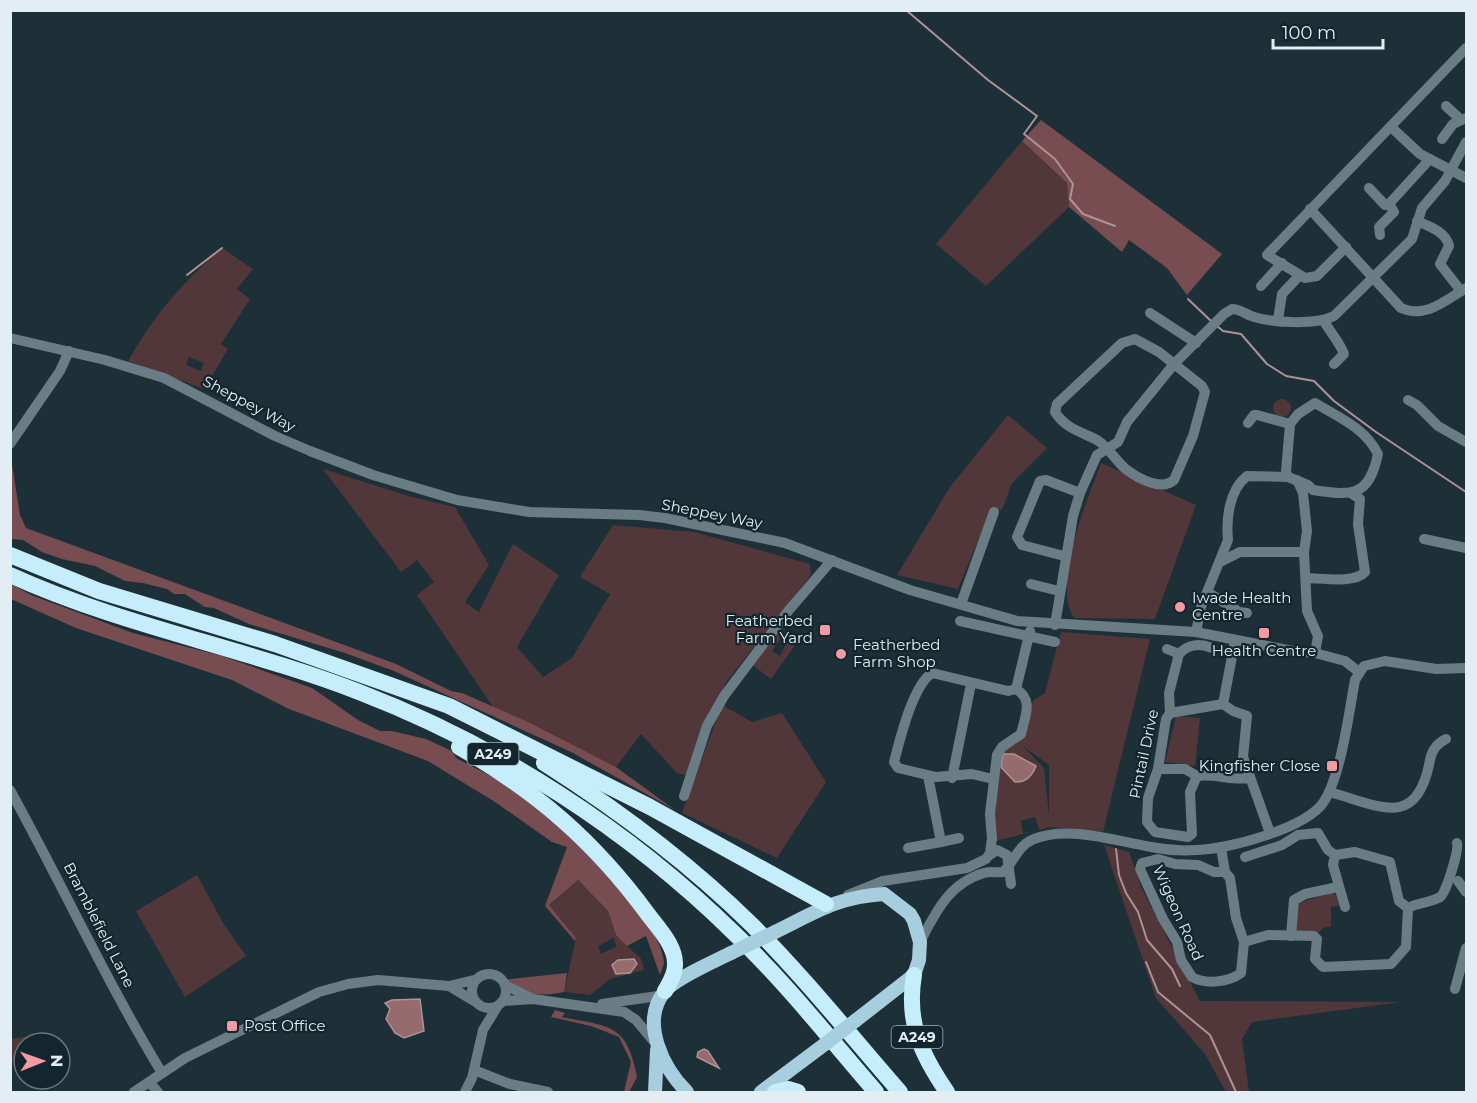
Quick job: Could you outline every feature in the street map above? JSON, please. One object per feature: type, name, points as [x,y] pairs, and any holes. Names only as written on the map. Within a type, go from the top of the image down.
[{"type":"highway","name":"A249","points":[[10,555],[99,591],[275,644],[449,706],[650,807],[826,904]]},
{"type":"highway","name":"A249","points":[[10,575],[93,608],[263,658],[359,692],[481,747],[564,797],[635,846],[734,933],[784,985],[876,1092]]},
{"type":"highway","name":"A249","points":[[363,674],[441,708],[512,744],[568,778],[643,830],[725,900],[773,946],[900,1092]]},
{"type":"highway","name":"A249","points":[[359,692],[379,707],[430,731],[513,781],[580,833],[622,879],[669,942],[675,964],[674,975],[665,991]]},
{"type":"highway","name":"A249","points":[[914,975],[910,1008],[912,1024],[924,1053],[947,1092]]},
{"type":"highway","points":[[775,1092],[788,1089],[798,1092]]},
{"type":"main road","points":[[687,1092],[668,1072],[658,1047],[654,1026],[658,1006],[665,991],[731,953],[826,904],[852,897],[884,894],[910,914],[920,942],[919,960],[914,975],[761,1092]]},
{"type":"main road","points":[[655,1092],[658,1047]]},
{"type":"street","points":[[1346,247],[1317,276],[1299,276],[1282,262],[1267,255],[1300,218],[1467,48]]},
{"type":"street","points":[[1442,139],[1453,124],[1464,119],[1446,106]]},
{"type":"street","points":[[1391,127],[1402,140],[1430,159],[1467,178]]},
{"type":"street","points":[[1055,625],[1064,556],[1080,493],[1097,455],[1118,442],[1127,422],[1174,363],[1224,314],[1235,309],[1254,317],[1324,321],[1345,306],[1412,238],[1422,208],[1434,197],[1467,142]]},
{"type":"street","points":[[1389,204],[1430,159]]},
{"type":"street","points":[[1369,188],[1385,205],[1389,204]]},
{"type":"street","points":[[1380,235],[1379,227],[1394,212],[1389,204]]},
{"type":"street","points":[[1310,209],[1374,275],[1391,299],[1408,311],[1424,311],[1433,308],[1464,290],[1440,264],[1449,246],[1448,239],[1433,228],[1417,221]]},
{"type":"street","points":[[1261,286],[1282,262]]},
{"type":"street","points":[[1278,320],[1282,294],[1299,276]]},
{"type":"street","points":[[1150,313],[1196,343]]},
{"type":"street","points":[[1324,321],[1344,354],[1334,364]]},
{"type":"street","name":"Sheppey Way","points":[[10,338],[69,351],[164,378],[275,436],[310,451],[374,475],[457,500],[529,512],[639,515],[665,518],[785,543],[910,590],[982,610],[1001,610],[1032,622]]},
{"type":"street","points":[[1128,340],[1141,341],[1174,363],[1202,386],[1205,394],[1193,436],[1174,480],[1169,485],[1160,486],[1128,470],[1108,449],[1096,440],[1073,431],[1059,420],[1055,412],[1057,404],[1128,340]]},
{"type":"street","points":[[10,444],[60,371],[69,351]]},
{"type":"street","points":[[1408,400],[1417,405],[1438,426],[1467,442]]},
{"type":"street","points":[[1196,632],[1201,607],[1222,561],[1228,540],[1227,529],[1236,486],[1247,476],[1293,479],[1313,490],[1351,493],[1363,489],[1371,480],[1378,454],[1363,432],[1316,403],[1298,414],[1290,424],[1286,472],[1293,479],[1303,493],[1307,531],[1304,552],[1306,611],[1318,636],[1315,653]]},
{"type":"street","points":[[1248,423],[1257,416],[1290,424]]},
{"type":"street","points":[[1064,556],[1022,545],[1017,537],[1040,481],[1046,480],[1080,493]]},
{"type":"street","points":[[1306,578],[1351,578],[1361,576],[1365,572],[1358,524],[1360,499],[1351,493]]},
{"type":"street","points":[[961,604],[972,560],[994,512]]},
{"type":"street","points":[[1424,539],[1467,548]]},
{"type":"street","points":[[1228,540],[1240,552]]},
{"type":"street","points":[[1222,561],[1240,552],[1304,552]]},
{"type":"street","points":[[684,796],[707,726],[724,696],[789,610],[832,560]]},
{"type":"street","points":[[1031,584],[1059,591]]},
{"type":"street","points":[[1209,593],[1239,612],[1247,613]]},
{"type":"street","points":[[960,621],[1055,642]]},
{"type":"street","points":[[1016,689],[1032,622],[1196,632],[1235,641],[1315,653],[1345,661],[1359,672]]},
{"type":"street","points":[[1223,704],[1235,641]]},
{"type":"street","points":[[1167,649],[1179,654],[1195,645],[1212,648]]},
{"type":"street","name":"Pintail Drive","points":[[1179,654],[1169,693],[1170,713],[1161,741],[1158,769],[1148,798],[1148,825],[1155,832],[1188,837],[1192,834],[1190,792],[1197,776]]},
{"type":"street","points":[[826,904],[883,881],[967,868],[995,854],[1020,848],[1034,839],[1072,835],[1178,850],[1221,847],[1270,833],[1309,815],[1322,804],[1329,792],[1359,672],[1364,666],[1378,661],[1436,669],[1467,668]]},
{"type":"street","points":[[993,779],[972,774],[959,774],[952,778],[928,776],[898,768],[894,762],[912,703],[927,677],[932,673],[971,684],[1008,691],[1016,689],[1026,695],[1028,702],[1021,734],[1002,747],[997,756],[990,814],[995,854],[987,866],[1011,884],[1008,858],[995,854]]},
{"type":"street","points":[[952,778],[971,684]]},
{"type":"street","points":[[1170,713],[1223,704],[1247,716],[1243,758],[1249,778],[1255,786],[1270,833]]},
{"type":"street","points":[[1329,792],[1379,806],[1407,806],[1419,796],[1433,749],[1440,739]]},
{"type":"street","points":[[1158,769],[1185,769],[1197,776],[1207,774],[1223,778],[1249,778]]},
{"type":"street","points":[[928,776],[941,842]]},
{"type":"street","name":"Bramblefield Lane","points":[[10,790],[52,867],[82,931],[162,1073]]},
{"type":"street","points":[[1245,856],[1282,845],[1298,836],[1318,833],[1328,850],[1335,855],[1355,852],[1390,862],[1399,901],[1408,908]]},
{"type":"street","points":[[908,849],[959,838]]},
{"type":"street","points":[[1408,908],[1421,901],[1438,899],[1444,894],[1457,852],[1457,843]]},
{"type":"street","points":[[1221,847],[1225,872],[1230,878],[1236,918],[1244,942],[1268,935],[1314,936],[1317,939],[1315,959],[1323,967],[1391,964],[1406,947],[1408,908]]},
{"type":"street","points":[[1008,866],[1020,848]]},
{"type":"street","points":[[1335,855],[1333,865],[1345,907]]},
{"type":"street","name":"Wigeon Road","points":[[1225,872],[1214,872],[1198,865],[1175,864],[1158,859],[1149,860],[1140,869],[1163,919],[1178,942],[1181,960],[1192,977],[1205,981],[1234,979],[1241,973],[1244,942]]},
{"type":"street","points":[[920,942],[949,892],[970,878],[994,872]]},
{"type":"street","points":[[1458,881],[1467,892]]},
{"type":"street","points":[[1291,936],[1294,900],[1305,894],[1338,887]]},
{"type":"street","points":[[1455,989],[1465,962],[1467,948]]},
{"type":"street","points":[[134,1092],[162,1073],[286,1007],[335,987],[378,980],[449,986],[474,981],[481,975],[493,974],[505,985],[533,999]]},
{"type":"street","points":[[474,981],[471,993],[477,1003],[483,1030]]},
{"type":"street","points":[[465,1092],[474,1070],[483,1030],[506,993],[505,985]]},
{"type":"street","points":[[449,986],[477,1003],[500,1004],[533,999],[593,1005],[630,1016],[643,1026],[658,1047]]},
{"type":"street","points":[[593,1005],[658,996],[665,991]]},
{"type":"street","points":[[474,1070],[510,1084],[548,1092]]},
{"type":"street","points":[[149,1082],[158,1092]]},
{"type":"shaded area","points":[[1041,120],[1222,254],[1187,295],[1167,268],[1129,240],[1122,252],[1069,207],[1067,183],[1022,141]]},
{"type":"shaded area","points":[[1022,141],[1067,183],[1069,207],[986,286],[936,244]]},
{"type":"shaded area","points":[[222,248],[253,269],[237,289],[250,299],[221,344],[228,349],[204,389],[128,361],[159,313]],"holes":[[[189,357],[204,363],[201,371],[186,365]]]},
{"type":"shaded area","points":[[1278,399],[1286,399],[1291,404],[1289,415],[1278,417],[1273,412],[1273,404]]},
{"type":"shaded area","points":[[1008,415],[1047,448],[1012,483],[1002,510],[992,507],[958,589],[897,575],[950,487]]},
{"type":"shaded area","points":[[11,458],[20,515],[26,528],[396,664],[451,691],[462,693],[526,721],[616,767],[675,810],[571,752],[394,671],[345,653],[249,624],[214,608],[205,607],[185,594],[174,594],[167,589],[125,581],[95,566],[62,559],[42,552],[23,540],[11,539]]},
{"type":"shaded area","points":[[1101,463],[1196,505],[1155,619],[1074,618],[1068,603],[1069,563],[1074,541]]},
{"type":"shaded area","points":[[323,469],[412,497],[455,507],[489,565],[465,602],[479,612],[513,544],[559,575],[517,647],[543,677],[572,658],[610,594],[580,577],[613,525],[694,532],[810,564],[811,575],[727,681],[705,723],[688,776],[677,773],[641,734],[616,767],[493,707],[417,595],[434,582],[417,560],[401,572]]},
{"type":"shaded area","points":[[11,584],[31,595],[133,633],[222,656],[312,688],[358,720],[380,731],[392,731],[426,739],[452,751],[456,758],[501,782],[533,804],[579,844],[603,869],[645,920],[659,943],[664,962],[660,975],[646,936],[627,946],[616,935],[608,911],[578,880],[549,905],[576,938],[575,941],[545,906],[567,847],[552,842],[495,802],[428,761],[289,709],[232,680],[76,628],[11,599]]},
{"type":"shaded area","points":[[779,628],[798,641],[771,679],[750,663]],"holes":[[[782,636],[788,640],[780,656],[772,651]]]},
{"type":"shaded area","points":[[1061,632],[1150,639],[1103,832],[1050,827],[1039,830],[1035,817],[1021,821],[1023,833],[1037,830],[996,841],[994,819],[998,759],[1027,727],[1033,701],[1045,693]],"holes":[[[1023,746],[1049,765],[1049,816],[1044,768]],[[1014,754],[1029,763],[1019,783],[1008,775]]]},
{"type":"shaded area","points":[[722,705],[752,722],[782,713],[826,782],[777,858],[682,813]]},
{"type":"shaded area","points":[[1176,716],[1200,718],[1195,766],[1165,762]]},
{"type":"shaded area","points":[[1003,754],[1014,754],[1036,766],[1033,773],[1022,781],[1015,782],[1001,767]]},
{"type":"shaded area","points":[[1104,845],[1129,852],[1141,887],[1200,1001],[1401,1002],[1252,1022],[1242,1039],[1249,1092],[1226,1092],[1205,1054],[1156,998]]},
{"type":"shaded area","points":[[197,875],[223,923],[246,956],[185,997],[136,911]]},
{"type":"shaded area","points":[[578,880],[608,911],[616,935],[641,959],[644,970],[610,979],[590,995],[564,992],[576,938],[549,905]],"holes":[[[613,938],[617,946],[601,954],[598,946]]]},
{"type":"shaded area","points":[[1333,893],[1336,895],[1339,906],[1331,907],[1331,926],[1323,928],[1316,935],[1299,933],[1296,930],[1297,903]]},
{"type":"shaded area","points":[[634,959],[637,964],[630,973],[616,974],[612,965],[618,960]]},
{"type":"shaded area","points":[[567,973],[564,992],[556,994],[523,992],[502,980]]},
{"type":"shaded area","points":[[420,999],[424,1031],[404,1038],[395,1033],[386,1019],[390,1009],[385,1003],[392,1000]]},
{"type":"shaded area","points":[[555,1010],[565,1013],[562,1017],[604,1026],[614,1030],[622,1037],[633,1059],[637,1077],[629,1092],[624,1092],[631,1062],[619,1037],[591,1026],[551,1017]]},
{"type":"shaded area","points":[[12,1039],[12,1062],[11,1062]]},
{"type":"shaded area","points":[[704,1049],[708,1051],[719,1068],[697,1057],[698,1052]]},
{"type":"waterway","points":[[906,10],[988,80],[1037,116],[1024,134],[1055,159],[1073,184],[1070,199],[1083,214],[1115,226]]},
{"type":"waterway","points":[[187,275],[222,248]]},
{"type":"waterway","points":[[1188,299],[1212,322]]},
{"type":"waterway","points":[[1217,326],[1223,331],[1241,334],[1267,364],[1286,376],[1314,381],[1334,401],[1376,432],[1466,492]]},
{"type":"waterway","points":[[1116,849],[1119,875],[1126,893],[1138,912],[1147,940],[1172,969],[1180,986]]},
{"type":"waterway","points":[[1146,962],[1158,992],[1210,1035],[1236,1092]]},
{"type":"place","name":"Iwade Health Centre","points":[[1180,607]]},
{"type":"place","name":"Featherbed Farm Yard","points":[[825,630]]},
{"type":"place","name":"Health Centre","points":[[1264,633]]},
{"type":"place","name":"Featherbed Farm Shop","points":[[841,654]]},
{"type":"place","name":"Kingfisher Close","points":[[1332,766]]},
{"type":"place","name":"Post Office","points":[[232,1026]]}]
